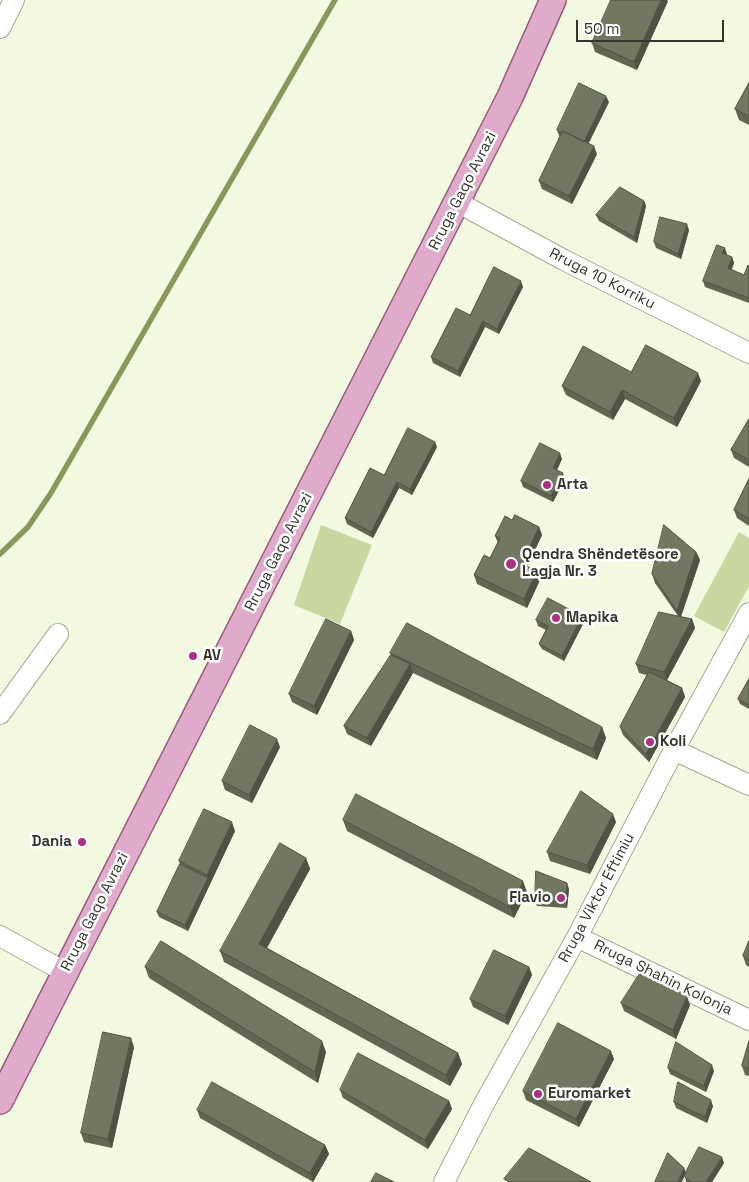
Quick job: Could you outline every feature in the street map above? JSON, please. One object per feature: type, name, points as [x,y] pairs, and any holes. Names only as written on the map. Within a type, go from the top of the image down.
[{"type":"main road","name":"Rruga Gaqo Avrazi","points":[[0,1101],[510,97],[554,0]]},
{"type":"street","points":[[0,28],[14,0]]},
{"type":"street","name":"Rruga 10 Korriku","points":[[457,202],[564,260],[749,353]]},
{"type":"street","name":"Rruga Viktor Eftimiu","points":[[444,1182],[484,1104],[577,937],[674,750],[749,612]]},
{"type":"street","points":[[0,714],[58,634]]},
{"type":"street","points":[[674,750],[749,785]]},
{"type":"street","points":[[0,936],[65,972]]},
{"type":"street","name":"Rruga Shahin Kolonja","points":[[577,937],[749,1020]]},
{"type":"green space","points":[[321,525],[372,545],[340,624],[294,605]]},
{"type":"green space","points":[[739,532],[749,538],[749,586],[724,632],[694,616]]},
{"type":"building","points":[[611,0],[661,0],[634,62],[592,43]]},
{"type":"building","points":[[579,83],[606,96],[584,142],[563,131],[562,133],[557,130]]},
{"type":"building","points":[[749,83],[749,116],[735,109]]},
{"type":"building","points":[[563,131],[594,146],[569,196],[539,181]]},
{"type":"building","points":[[620,187],[644,201],[634,237],[596,215]]},
{"type":"building","points":[[660,217],[687,224],[678,254],[654,242]]},
{"type":"building","points":[[717,245],[725,248],[722,253],[732,257],[728,268],[744,275],[749,266],[749,298],[703,281]]},
{"type":"building","points":[[494,267],[521,281],[497,329],[483,321],[458,371],[431,357],[456,308],[470,315]]},
{"type":"building","points":[[646,345],[698,373],[674,418],[622,390],[610,412],[562,386],[583,346],[631,372]]},
{"type":"building","points":[[749,419],[749,460],[731,450]]},
{"type":"building","points":[[408,428],[435,442],[410,489],[397,482],[371,532],[345,518],[370,468],[384,475]]},
{"type":"building","points":[[540,443],[560,453],[553,468],[563,473],[551,496],[521,481]]},
{"type":"building","points":[[749,479],[749,519],[734,510]]},
{"type":"building","name":"Qendra Shëndetësore Lagja Nr. 3","points":[[515,515],[539,527],[522,564],[537,571],[524,599],[474,575],[484,555],[490,558],[500,538],[495,536],[505,516],[512,520]]},
{"type":"building","points":[[664,525],[696,552],[677,611],[652,574]]},
{"type":"building","points":[[548,598],[582,616],[562,656],[539,644],[548,626],[536,620]]},
{"type":"building","points":[[659,612],[692,619],[664,672],[636,664]]},
{"type":"building","points":[[326,619],[351,631],[314,706],[289,694]]},
{"type":"building","points":[[407,623],[602,727],[593,749],[390,653]]},
{"type":"building","points":[[391,655],[410,664],[367,738],[344,726]]},
{"type":"building","points":[[649,672],[682,688],[646,754],[620,727]]},
{"type":"building","points":[[749,679],[749,705],[738,699]]},
{"type":"building","points":[[250,725],[277,739],[249,795],[222,781]]},
{"type":"building","points":[[581,791],[613,814],[587,865],[547,852]]},
{"type":"building","points":[[356,794],[523,881],[510,907],[343,820]]},
{"type":"building","points":[[204,809],[232,822],[207,875],[179,861]]},
{"type":"building","points":[[280,843],[306,858],[259,944],[458,1053],[446,1075],[220,951]]},
{"type":"building","points":[[180,864],[208,878],[185,925],[157,912]]},
{"type":"building","points":[[536,871],[567,883],[565,902],[535,901]]},
{"type":"building","points":[[161,941],[322,1041],[315,1072],[145,967]]},
{"type":"building","points":[[749,941],[749,960],[743,956]]},
{"type":"building","points":[[494,950],[529,967],[505,1016],[470,999]]},
{"type":"building","points":[[642,970],[687,996],[673,1030],[621,1003]]},
{"type":"building","points":[[558,1023],[611,1051],[576,1119],[523,1091]]},
{"type":"building","points":[[103,1032],[131,1038],[108,1139],[81,1133]]},
{"type":"building","points":[[749,1041],[749,1069],[742,1066]]},
{"type":"building","points":[[676,1042],[712,1065],[704,1086],[668,1068]]},
{"type":"building","points":[[358,1053],[449,1101],[425,1140],[340,1090]]},
{"type":"building","points":[[212,1082],[325,1145],[310,1173],[197,1110]]},
{"type":"building","points":[[678,1082],[711,1100],[705,1117],[674,1102]]},
{"type":"building","points":[[699,1147],[722,1157],[706,1182],[691,1182],[684,1176]]},
{"type":"building","points":[[529,1148],[591,1182],[509,1182],[504,1179]]},
{"type":"building","points":[[668,1153],[684,1168],[678,1182],[655,1182]]},
{"type":"building","points":[[376,1173],[394,1182],[371,1182]]},
{"type":"waterway","points":[[0,554],[28,527],[51,493],[335,0]]},
{"type":"place","name":"Arta","points":[[547,485]]},
{"type":"place","name":"Qendra Shëndetësore Lagja Nr. 3","points":[[511,564]]},
{"type":"place","name":"Mapika","points":[[556,618]]},
{"type":"place","name":"AV","points":[[193,656]]},
{"type":"place","name":"Koli","points":[[650,742]]},
{"type":"place","name":"Dania","points":[[82,842]]},
{"type":"place","name":"Flavio","points":[[561,898]]},
{"type":"place","name":"Euromarket","points":[[538,1094]]}]
